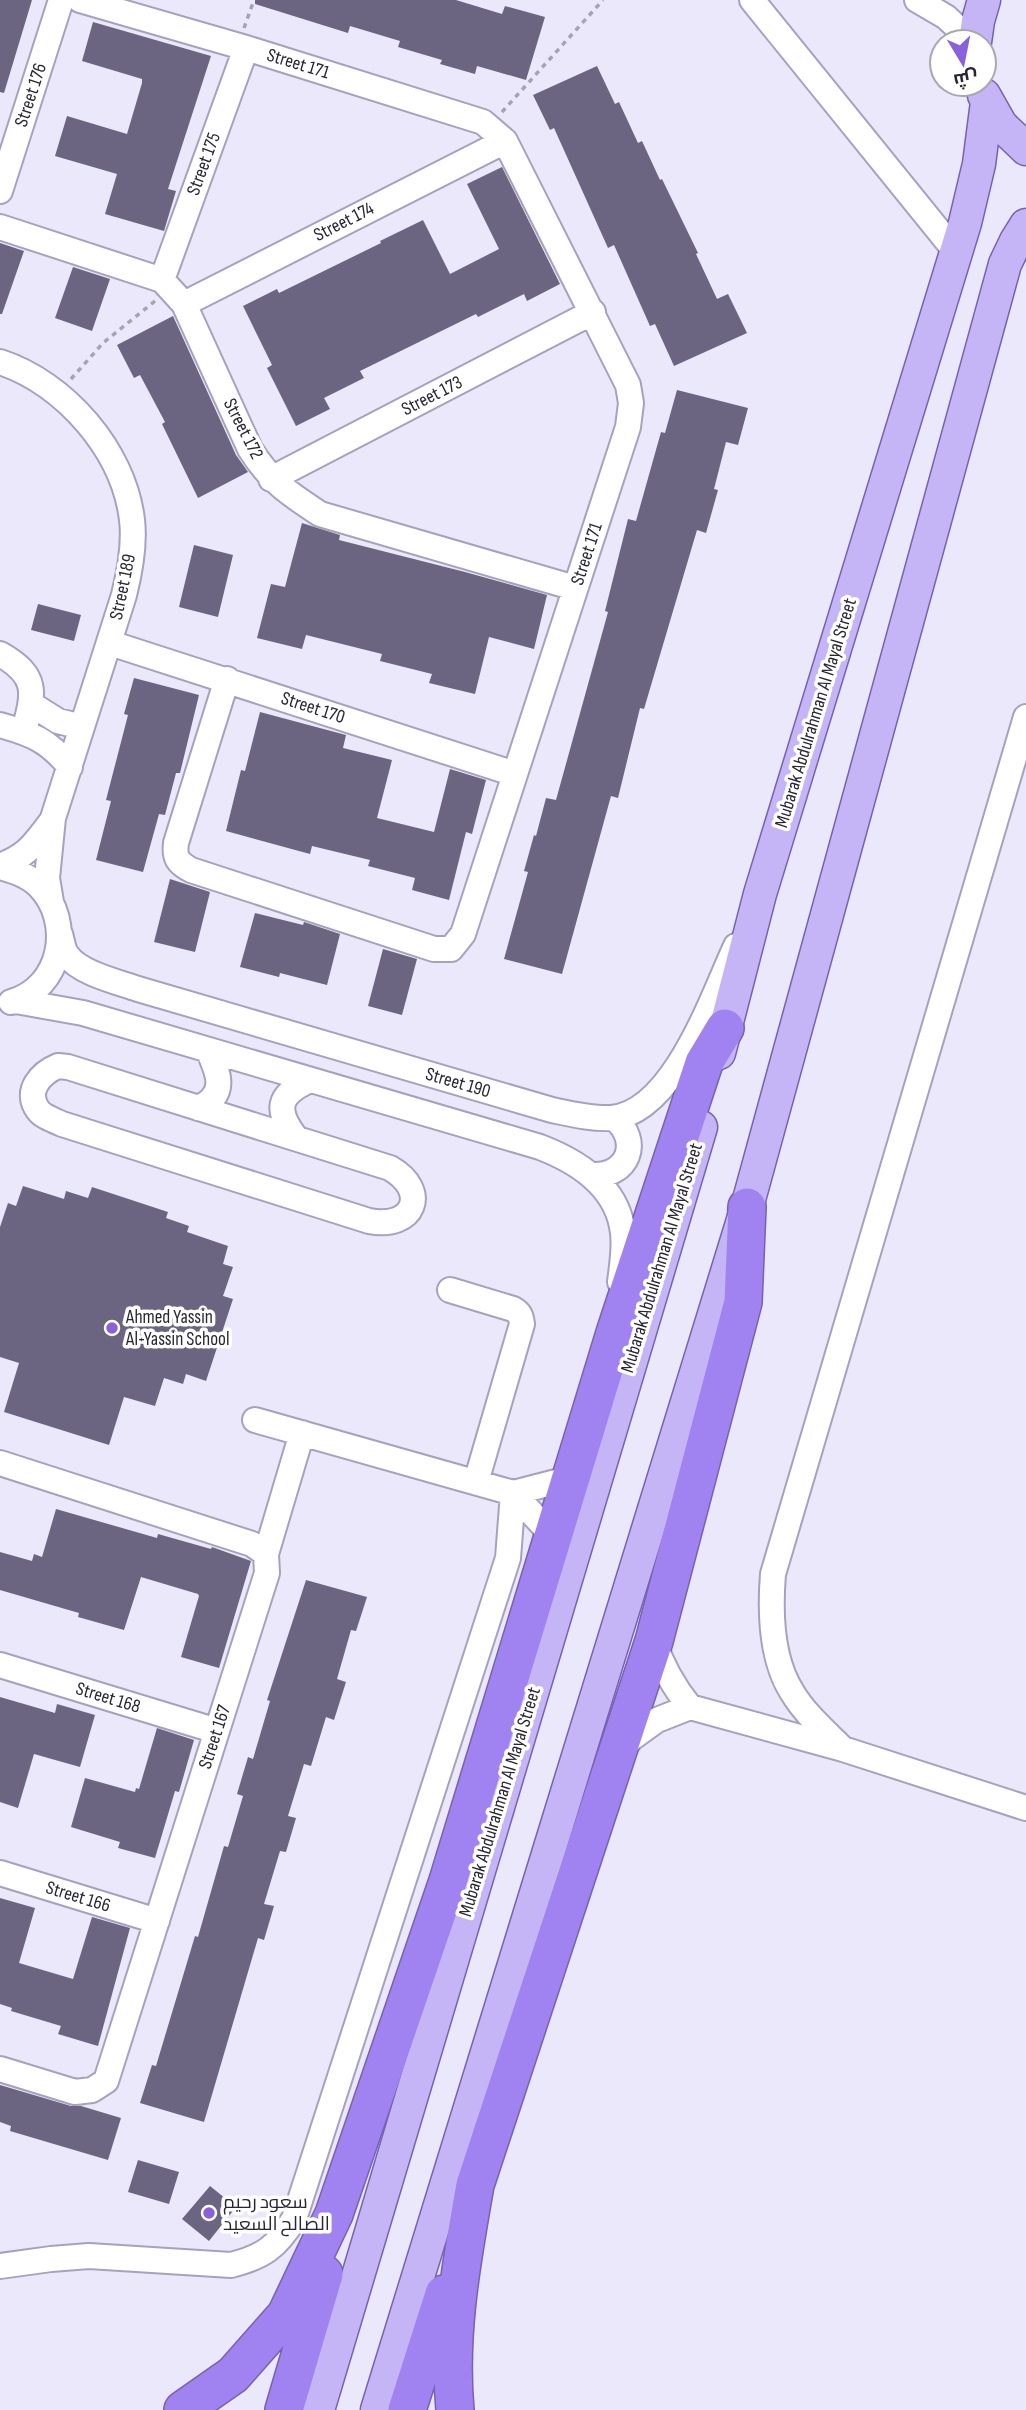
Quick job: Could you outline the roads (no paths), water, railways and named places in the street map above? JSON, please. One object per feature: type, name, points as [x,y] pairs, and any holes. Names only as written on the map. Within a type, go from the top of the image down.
[{"type":"highway","points":[[183,2410],[233,2375],[286,2315],[334,2214],[448,1881],[615,1333],[704,1063],[724,1028]]},
{"type":"highway","points":[[455,2410],[452,2376],[458,2279],[475,2185],[654,1641],[743,1302],[747,1207]]},
{"type":"highway","points":[[284,2410],[322,2283],[334,2214]]},
{"type":"highway","points":[[407,2410],[469,2218]]},
{"type":"main road","points":[[977,28],[984,0]]},
{"type":"main road","name":"Mubarak Abdulrahman Al Mayal Street","points":[[318,2410],[700,1130],[760,894],[956,252],[979,164],[983,98]]},
{"type":"main road","points":[[986,98],[1001,125],[1026,149]]},
{"type":"main road","points":[[377,2410],[747,1207],[1005,264],[1026,225]]},
{"type":"street","name":"Street 176","points":[[0,191],[61,0]]},
{"type":"street","name":"Street 171","points":[[80,0],[483,122],[497,134],[593,312],[628,384],[631,403],[628,427],[463,934],[451,949],[434,949],[191,870],[177,861],[174,855],[176,843],[226,679]]},
{"type":"street","points":[[752,0],[956,252]]},
{"type":"street","points":[[917,0],[946,17],[958,28]]},
{"type":"street","name":"Street 175","points":[[172,291],[242,47]]},
{"type":"street","name":"Street 174","points":[[172,291],[497,134]]},
{"type":"street","points":[[0,227],[172,291]]},
{"type":"street","name":"Street 172","points":[[172,291],[250,449],[271,479],[290,495],[320,514],[576,588]]},
{"type":"street","name":"Street 173","points":[[271,479],[593,312]]},
{"type":"street","name":"Street 189","points":[[0,362],[58,393],[76,411],[105,448],[126,494],[132,520],[130,568],[110,643],[53,818],[47,878],[51,902]]},
{"type":"street","name":"Street 170","points":[[110,643],[515,774]]},
{"type":"street","points":[[0,654],[15,662],[32,686],[31,704],[12,728],[46,741],[69,767]]},
{"type":"street","points":[[31,704],[58,721],[82,727]]},
{"type":"street","points":[[843,1749],[809,1715],[791,1691],[774,1639],[772,1574],[1026,717]]},
{"type":"street","name":"Street 189","points":[[0,867],[30,849],[53,818]]},
{"type":"street","points":[[0,867],[20,873],[38,885],[51,902]]},
{"type":"street","points":[[592,1175],[611,1173],[619,1168],[629,1151],[627,1132],[614,1118],[630,1112],[651,1098],[679,1067],[760,894]]},
{"type":"street","name":"Street 190","points":[[51,902],[58,917],[66,955],[93,974],[552,1110],[614,1118]]},
{"type":"street","points":[[8,1002],[34,990],[48,974],[57,955],[60,934]]},
{"type":"street","name":"Street 190","points":[[8,1002],[83,1013],[540,1147],[568,1159],[592,1175],[613,1200],[623,1231],[624,1248],[615,1333]]},
{"type":"street","points":[[198,1108],[210,1102],[216,1094],[219,1082],[208,1050]]},
{"type":"street","points":[[58,1066],[68,1067],[198,1108],[390,1168],[400,1173],[413,1192],[413,1204],[409,1212],[392,1222],[382,1224],[369,1221],[62,1124],[38,1110],[33,1099],[34,1087],[47,1070],[58,1066]]},
{"type":"street","points":[[296,1139],[287,1126],[282,1103],[288,1092],[310,1080]]},
{"type":"street","points":[[450,1290],[513,1309],[519,1313],[522,1324],[475,1482]]},
{"type":"street","points":[[255,1420],[513,1493],[571,1478]]},
{"type":"street","name":"Street 167","points":[[0,2069],[75,2092],[92,2090],[106,2081],[267,1573],[266,1554],[302,1433]]},
{"type":"street","points":[[0,1463],[252,1544],[266,1554]]},
{"type":"street","points":[[513,1493],[553,1536]]},
{"type":"street","points":[[0,2266],[89,2256],[231,2265],[251,2260],[269,2250],[283,2236],[294,2219],[508,1558],[513,1493]]},
{"type":"street","points":[[654,1641],[661,1664],[673,1687],[690,1707]]},
{"type":"street","name":"Street 168","points":[[0,1665],[217,1731]]},
{"type":"street","points":[[614,1758],[632,1738],[657,1720],[676,1710],[690,1707],[843,1749],[1026,1808]]},
{"type":"street","name":"Street 166","points":[[0,1873],[157,1921]]},
{"type":"place","name":"Ahmed Yassin Al-Yassin School","points":[[112,1328]]},
{"type":"place","name":"سعود رحيم الصالح السعيد","points":[[209,2213]]}]
